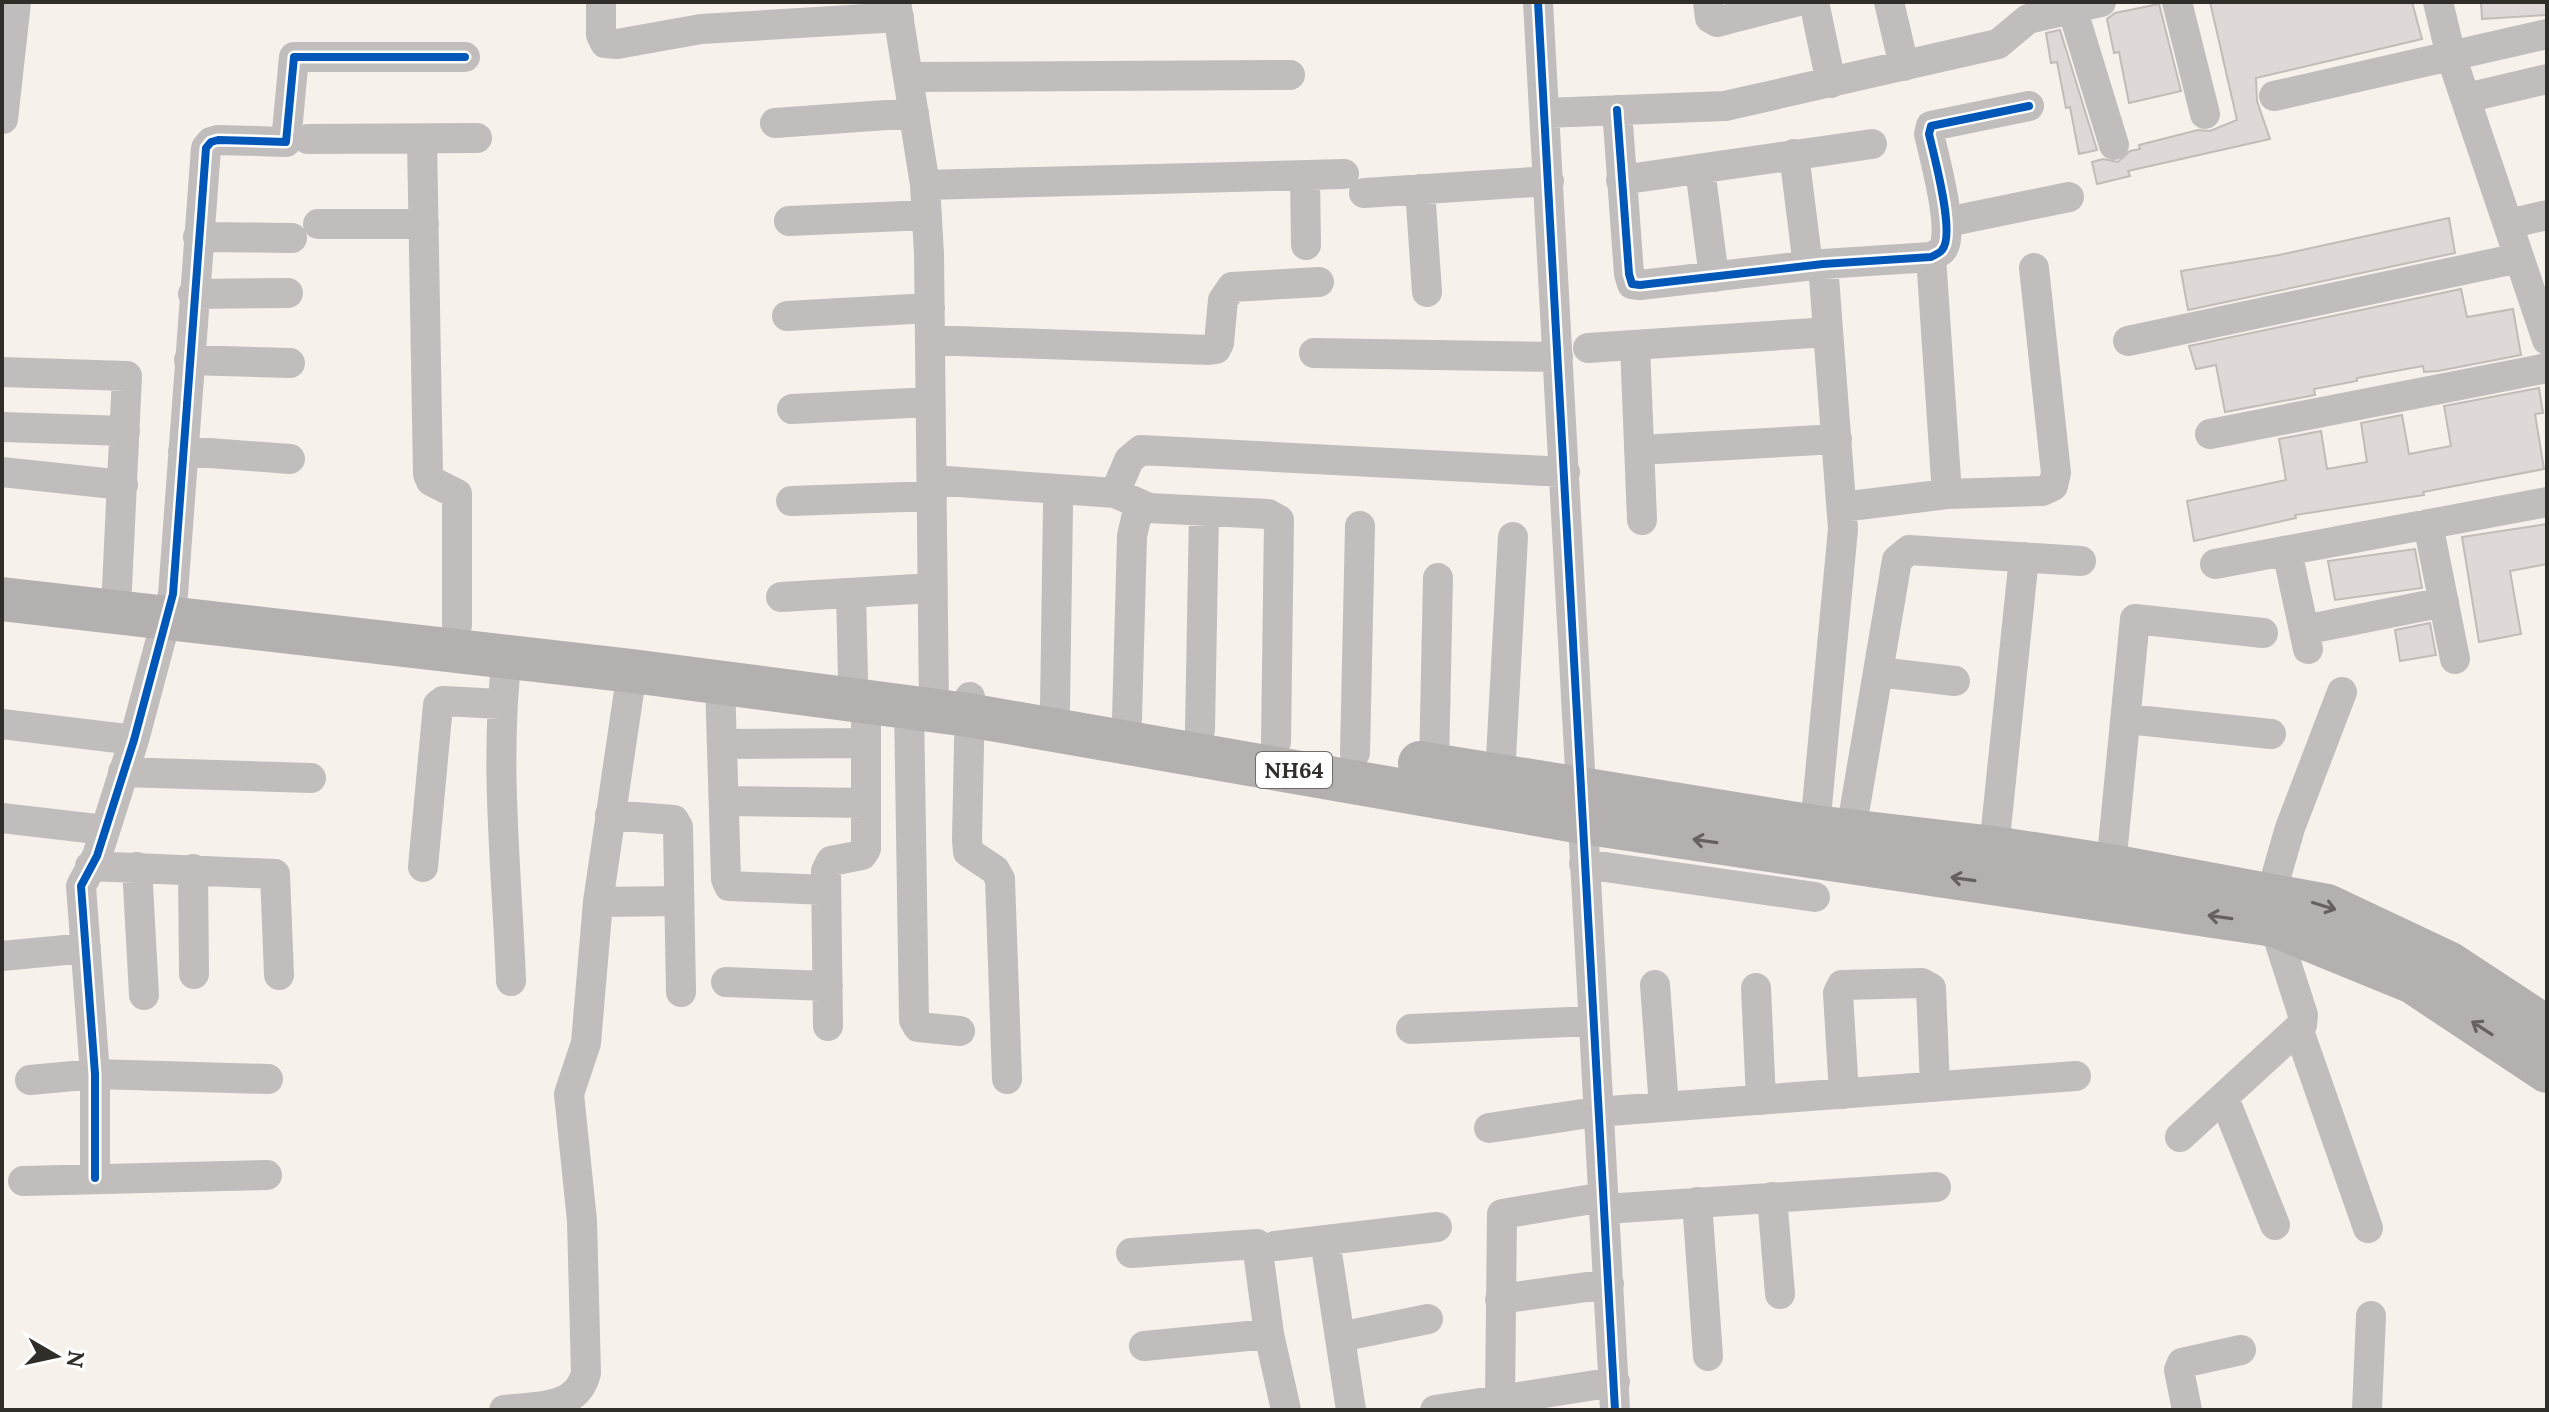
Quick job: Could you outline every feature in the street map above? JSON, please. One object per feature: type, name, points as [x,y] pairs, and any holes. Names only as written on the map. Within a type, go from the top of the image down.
[{"type":"highway","name":"NH64","points":[[2,576],[117,588],[168,606],[507,656],[720,682],[862,708],[943,704],[1055,708],[1355,753],[1500,776],[1583,825],[1833,829],[1994,848],[2111,866],[2273,909],[2413,982],[2547,1071]]},
{"type":"highway","name":"NH64","points":[[2,599],[168,606],[457,625],[862,708]]},
{"type":"highway","name":"NH64","points":[[943,704],[1583,825],[2273,909],[2327,906],[2450,964],[2547,1028]]},
{"type":"street","points":[[601,2],[601,35],[605,43],[617,44],[701,29],[898,10],[926,200],[932,488],[943,704],[968,852],[995,870],[1000,879],[1007,1079]]},
{"type":"street","points":[[1435,1410],[1500,1400],[1615,1396],[1605,1203],[1596,1112],[1565,472],[1538,2]]},
{"type":"street","points":[[1708,2],[1710,18],[1717,22],[1795,2]]},
{"type":"street","points":[[1814,2],[1831,83]]},
{"type":"street","points":[[1889,2],[1904,66]]},
{"type":"street","points":[[1545,113],[1725,106],[1998,44],[2028,19],[2101,2]]},
{"type":"street","points":[[2177,2],[2205,114]]},
{"type":"street","points":[[2438,2],[2451,56],[2508,224],[2531,270],[2547,340]]},
{"type":"street","points":[[2072,8],[2114,145]]},
{"type":"street","points":[[3,119],[11,11]]},
{"type":"street","points":[[2274,96],[2547,34]]},
{"type":"street","points":[[95,1178],[95,1074],[81,886],[105,830],[134,740],[168,606],[206,148],[218,140],[286,142],[294,57],[465,57]]},
{"type":"street","points":[[909,77],[1290,75]]},
{"type":"street","points":[[2466,98],[2547,79]]},
{"type":"street","points":[[1617,110],[1632,284],[1931,257],[1942,252],[1947,241],[1947,222],[1929,134],[1931,126],[2029,106]]},
{"type":"street","points":[[775,123],[914,113]]},
{"type":"street","points":[[308,139],[477,138]]},
{"type":"street","points":[[422,139],[428,474],[431,481],[457,494],[457,625]]},
{"type":"street","points":[[1621,180],[1872,144]]},
{"type":"street","points":[[1794,154],[1828,332],[1842,507],[1833,829]]},
{"type":"street","points":[[1700,169],[1714,277]]},
{"type":"street","points":[[789,221],[926,200],[1305,177],[1420,189],[1549,181]]},
{"type":"street","points":[[1305,177],[1306,245]]},
{"type":"street","points":[[1420,189],[1427,292]]},
{"type":"street","points":[[1947,222],[2069,197]]},
{"type":"street","points":[[2508,224],[2547,215]]},
{"type":"street","points":[[198,237],[424,224]]},
{"type":"street","points":[[1931,257],[1947,494]]},
{"type":"street","points":[[1842,507],[1947,494],[2042,491],[2053,486],[2056,473],[2034,268]]},
{"type":"street","points":[[2128,341],[2531,270]]},
{"type":"street","points":[[930,340],[1216,349],[1223,300],[1232,287],[1319,282]]},
{"type":"street","points":[[193,294],[288,293]]},
{"type":"street","points":[[787,316],[930,308]]},
{"type":"street","points":[[1588,348],[1828,332]]},
{"type":"street","points":[[1635,345],[1642,520]]},
{"type":"street","points":[[1314,353],[1558,357]]},
{"type":"street","points":[[189,360],[290,363]]},
{"type":"street","points":[[2210,434],[2547,368]]},
{"type":"street","points":[[2,372],[127,376],[117,588]]},
{"type":"street","points":[[792,409],[930,402]]},
{"type":"street","points":[[2,427],[125,431]]},
{"type":"street","points":[[1639,450],[1837,439]]},
{"type":"street","points":[[1127,719],[1132,536],[1127,499],[1129,460],[1141,450],[1565,472]]},
{"type":"street","points":[[183,451],[290,459]]},
{"type":"street","points":[[2,472],[123,485]]},
{"type":"street","points":[[791,501],[932,488],[1127,499],[1149,508],[1268,514],[1279,520],[1276,742]]},
{"type":"street","points":[[2215,564],[2547,502]]},
{"type":"street","points":[[1055,708],[1058,505]]},
{"type":"street","points":[[1200,730],[1204,511]]},
{"type":"street","points":[[2428,524],[2455,659]]},
{"type":"street","points":[[1355,753],[1360,526]]},
{"type":"street","points":[[1500,776],[1513,537]]},
{"type":"street","points":[[1833,829],[1878,672],[1897,560],[1901,553],[1909,550],[2081,561]]},
{"type":"street","points":[[2287,551],[2306,641],[2444,602]]},
{"type":"street","points":[[1994,848],[2024,557]]},
{"type":"street","points":[[1434,766],[1438,578]]},
{"type":"street","points":[[781,597],[916,589]]},
{"type":"street","points":[[828,1026],[826,871],[831,861],[862,855],[866,849],[862,708],[851,593]]},
{"type":"street","points":[[2111,866],[2135,619],[2263,633]]},
{"type":"street","points":[[507,656],[501,704],[501,803],[511,981]]},
{"type":"street","points":[[504,1410],[567,1402],[577,1394],[586,1373],[582,1221],[569,1094],[584,1051],[598,902],[632,671]]},
{"type":"street","points":[[1878,672],[1955,681]]},
{"type":"street","points":[[720,682],[729,886],[826,890]]},
{"type":"street","points":[[2342,692],[2290,828],[2273,909],[2303,1015],[2299,1031],[2368,1228]]},
{"type":"street","points":[[423,867],[438,705],[443,701],[501,704]]},
{"type":"street","points":[[943,704],[914,1020],[918,1027],[960,1031]]},
{"type":"street","points":[[722,744],[862,708]]},
{"type":"street","points":[[2127,719],[2271,734]]},
{"type":"street","points":[[2,724],[134,740]]},
{"type":"street","points":[[123,772],[311,778]]},
{"type":"street","points":[[724,801],[866,803]]},
{"type":"street","points":[[610,815],[674,820],[678,827],[681,992]]},
{"type":"street","points":[[2,818],[105,830]]},
{"type":"street","points":[[1583,825],[1815,897]]},
{"type":"street","points":[[90,866],[275,874],[279,975]]},
{"type":"street","points":[[137,867],[144,995]]},
{"type":"street","points":[[193,869],[194,974]]},
{"type":"street","points":[[598,902],[679,901]]},
{"type":"street","points":[[2,956],[86,948]]},
{"type":"street","points":[[726,982],[828,986]]},
{"type":"street","points":[[1844,1094],[1838,993],[1842,985],[1922,983],[1931,988],[1935,1087]]},
{"type":"street","points":[[1655,985],[1664,1107]]},
{"type":"street","points":[[1756,988],[1761,1100]]},
{"type":"street","points":[[1411,1029],[1592,1021]]},
{"type":"street","points":[[2180,1137],[2299,1031]]},
{"type":"street","points":[[30,1080],[95,1074],[268,1079]]},
{"type":"street","points":[[1489,1128],[1596,1112],[2076,1076]]},
{"type":"street","points":[[2224,1098],[2275,1225]]},
{"type":"street","points":[[23,1181],[267,1175]]},
{"type":"street","points":[[1500,1400],[1502,1214],[1605,1203],[1697,1202],[1936,1187]]},
{"type":"street","points":[[1772,1197],[1780,1294]]},
{"type":"street","points":[[1697,1202],[1708,1356]]},
{"type":"street","points":[[1275,1246],[1437,1227]]},
{"type":"street","points":[[1325,1240],[1351,1410]]},
{"type":"street","points":[[1131,1253],[1257,1244],[1269,1334],[1286,1410]]},
{"type":"street","points":[[1500,1299],[1609,1284]]},
{"type":"street","points":[[2367,1410],[2371,1316]]},
{"type":"street","points":[[1340,1337],[1428,1319]]},
{"type":"street","points":[[1144,1346],[1269,1334]]},
{"type":"street","points":[[2187,1410],[2179,1370],[2182,1363],[2241,1350]]},
{"type":"building","points":[[2210,2],[2412,2],[2422,39],[2256,78],[2257,101],[2270,139],[2128,171],[2130,176],[2097,184],[2092,162],[2103,159],[2118,162],[2130,151],[2140,149],[2139,145],[2198,130],[2210,131],[2237,120]]},
{"type":"building","points":[[2481,2],[2546,2],[2546,15],[2482,19]]},
{"type":"building","points":[[2159,4],[2181,91],[2129,103],[2119,52],[2114,53],[2107,19],[2115,13]]},
{"type":"building","points":[[2060,30],[2097,150],[2079,154],[2070,107],[2066,108],[2057,62],[2051,63],[2046,33]]},
{"type":"building","points":[[2449,218],[2455,253],[2188,310],[2181,271],[2279,255]]},
{"type":"building","points":[[2461,289],[2467,317],[2513,309],[2521,355],[2438,371],[2424,372],[2423,366],[2357,378],[2357,381],[2314,389],[2315,395],[2225,412],[2216,365],[2196,369],[2189,346]]},
{"type":"building","points":[[2539,388],[2543,413],[2535,414],[2544,469],[2423,492],[2424,495],[2295,515],[2296,518],[2194,541],[2187,501],[2286,480],[2279,439],[2321,431],[2327,469],[2367,462],[2361,423],[2402,415],[2409,454],[2451,446],[2444,406]]},
{"type":"building","points":[[2547,524],[2547,564],[2510,571],[2521,634],[2479,642],[2462,537]]},
{"type":"building","points":[[2415,549],[2422,588],[2335,600],[2328,561]]},
{"type":"building","points":[[2430,623],[2436,655],[2400,661],[2395,630]]},
{"type":"cycle path","points":[[1538,2],[1615,1410]]},
{"type":"cycle path","points":[[95,1178],[95,1074],[81,886],[97,856],[134,740],[173,594],[206,148],[218,140],[286,142],[294,57],[465,57]]},
{"type":"cycle path","points":[[1617,110],[1629,274],[1632,284],[1640,285],[1823,264],[1931,257],[1942,250],[1947,229],[1929,134],[1931,126],[2029,106]]}]
